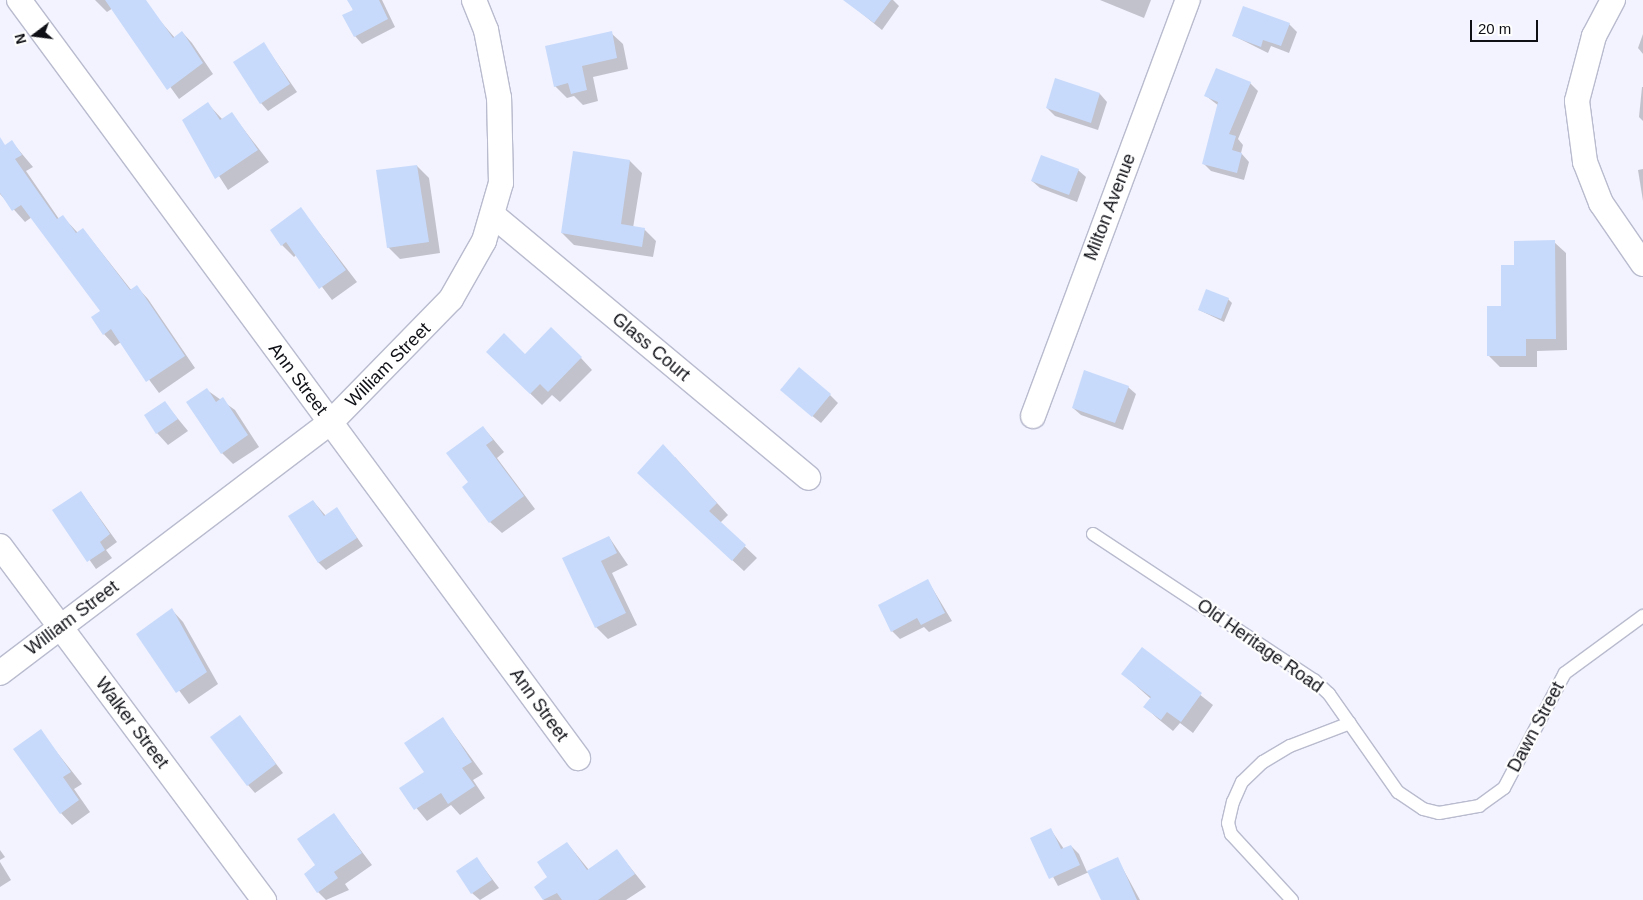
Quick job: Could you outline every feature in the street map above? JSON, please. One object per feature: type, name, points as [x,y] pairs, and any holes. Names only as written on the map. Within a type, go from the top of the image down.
[{"type":"street","name":"Ann Street","points":[[19,0],[578,758]]},
{"type":"street","name":"William Street","points":[[0,673],[331,422],[451,299],[494,216],[503,153],[499,98],[486,30],[474,0]]},
{"type":"street","name":"Milton Avenue","points":[[1033,416],[1188,0]]},
{"type":"street","points":[[1614,0],[1594,36],[1577,101],[1585,162],[1601,203],[1643,264]]},
{"type":"street","name":"Glass Court","points":[[494,216],[808,478]]},
{"type":"street","name":"Walker Street","points":[[0,546],[264,900]]},
{"type":"lane","name":"Old Heritage Road","points":[[1093,534],[1314,680],[1350,723],[1398,792],[1422,809],[1439,813],[1479,806],[1504,788]]},
{"type":"lane","name":"Dawn Street","points":[[1504,788],[1549,696],[1565,674],[1643,616]]},
{"type":"lane","points":[[1292,900],[1232,834],[1228,823],[1233,802],[1242,782],[1263,762],[1290,746],[1350,723]]},
{"type":"building","points":[[105,0],[146,0],[173,38],[182,31],[203,63],[167,90]]},
{"type":"building","points":[[347,0],[379,0],[388,19],[354,37],[342,15],[353,10]]},
{"type":"building","points":[[843,0],[891,0],[874,23]]},
{"type":"building","points":[[1243,6],[1290,23],[1281,46],[1263,40],[1261,47],[1232,36]]},
{"type":"building","points":[[612,31],[617,58],[582,66],[587,90],[571,94],[568,83],[554,87],[545,46]]},
{"type":"building","points":[[264,42],[290,84],[260,104],[233,62]]},
{"type":"building","points":[[1216,68],[1251,82],[1229,134],[1236,136],[1232,150],[1242,153],[1237,173],[1202,164],[1218,102],[1204,96]]},
{"type":"building","points":[[1055,78],[1100,93],[1091,123],[1046,108]]},
{"type":"building","points":[[208,102],[220,120],[232,112],[258,150],[215,179],[182,120]]},
{"type":"building","points":[[0,137],[5,145],[12,140],[22,155],[15,159],[57,219],[63,215],[76,233],[83,228],[130,290],[137,285],[185,356],[146,382],[111,329],[103,335],[91,317],[100,311],[21,205],[12,211],[0,193]]},
{"type":"building","points":[[573,151],[630,160],[621,224],[645,228],[642,247],[561,233]]},
{"type":"building","points":[[1041,155],[1079,169],[1069,195],[1031,181]]},
{"type":"building","points":[[417,165],[429,242],[387,248],[376,170]]},
{"type":"building","points":[[301,207],[346,270],[319,289],[286,242],[281,246],[270,230]]},
{"type":"building","points":[[1555,240],[1556,339],[1526,339],[1526,356],[1487,356],[1487,306],[1501,306],[1501,265],[1514,265],[1514,241]]},
{"type":"building","points":[[1206,289],[1229,298],[1221,319],[1198,310]]},
{"type":"building","points":[[551,327],[582,357],[548,392],[540,384],[530,394],[486,352],[504,333],[525,354]]},
{"type":"building","points":[[799,367],[831,394],[812,417],[780,390]]},
{"type":"building","points":[[1084,370],[1129,386],[1115,423],[1072,408]]},
{"type":"building","points":[[207,388],[216,402],[223,397],[248,435],[221,454],[186,402]]},
{"type":"building","points":[[165,401],[178,419],[156,434],[144,415]]},
{"type":"building","points":[[483,426],[493,440],[486,445],[524,496],[489,523],[462,487],[468,482],[446,453]]},
{"type":"building","points":[[663,444],[717,503],[709,511],[746,545],[732,561],[637,473]]},
{"type":"building","points":[[81,491],[110,534],[100,542],[105,550],[87,562],[52,510]]},
{"type":"building","points":[[313,500],[324,516],[337,507],[357,538],[318,563],[288,516]]},
{"type":"building","points":[[609,536],[617,553],[601,561],[626,613],[595,628],[562,558]]},
{"type":"building","points":[[928,579],[945,613],[921,625],[917,618],[891,632],[878,605]]},
{"type":"building","points":[[172,608],[207,672],[176,693],[136,634]]},
{"type":"building","points":[[1142,647],[1202,693],[1181,722],[1167,712],[1161,720],[1143,707],[1151,697],[1121,674]]},
{"type":"building","points":[[240,715],[276,764],[247,786],[210,737]]},
{"type":"building","points":[[443,717],[472,762],[462,768],[475,786],[448,804],[441,793],[414,810],[399,788],[424,772],[404,743]]},
{"type":"building","points":[[41,729],[71,772],[63,777],[79,800],[60,814],[13,749]]},
{"type":"building","points":[[334,813],[362,853],[334,872],[338,878],[317,893],[304,874],[315,865],[297,839]]},
{"type":"building","points":[[1051,828],[1061,849],[1071,845],[1080,865],[1049,879],[1030,838]]},
{"type":"building","points":[[567,842],[587,870],[617,849],[635,874],[598,900],[562,900],[557,893],[543,900],[534,887],[547,877],[537,862]]},
{"type":"building","points":[[477,857],[492,880],[471,894],[456,871]]},
{"type":"building","points":[[1118,857],[1137,900],[1101,900],[1087,871]]}]
